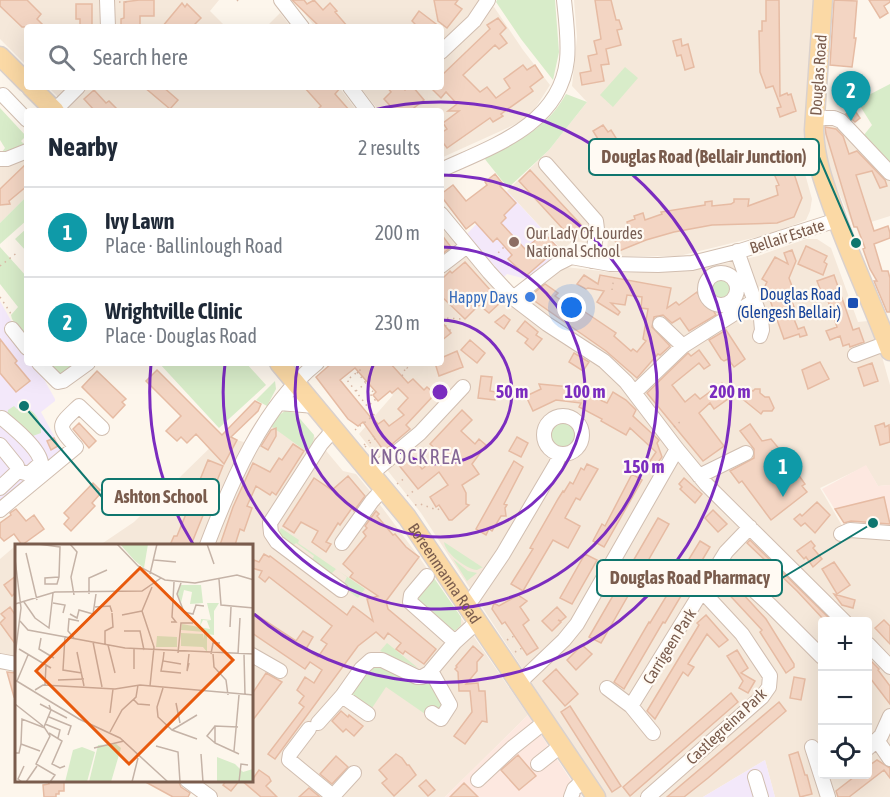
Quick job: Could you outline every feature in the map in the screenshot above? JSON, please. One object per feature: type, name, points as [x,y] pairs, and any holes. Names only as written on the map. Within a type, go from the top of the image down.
[{"type":"main road","name":"Douglas Road","points":[[823,0],[814,143],[818,168],[852,260],[889,347]]},
{"type":"main road","points":[[2,61],[24,80]]},
{"type":"main road","points":[[34,90],[51,108]]},
{"type":"main road","name":"Boreenmanna Road","points":[[281,366],[315,406],[343,431],[372,473],[390,487],[424,542],[596,797]]},
{"type":"street","points":[[281,0],[300,24]]},
{"type":"street","points":[[444,49],[474,21],[488,0]]},
{"type":"street","points":[[444,169],[518,133],[539,116],[550,103],[564,76],[567,59],[564,0]]},
{"type":"street","points":[[108,24],[110,1]]},
{"type":"street","points":[[57,108],[75,90]]},
{"type":"street","points":[[352,90],[366,108]]},
{"type":"street","points":[[3,95],[24,117]]},
{"type":"street","points":[[815,118],[834,118],[841,121],[890,172]]},
{"type":"street","points":[[0,159],[7,159],[24,152]]},
{"type":"street","points":[[546,164],[596,221],[592,261]]},
{"type":"street","points":[[444,218],[513,298],[547,324],[604,361],[635,392],[676,450],[699,476],[841,617]]},
{"type":"street","name":"Bellair Estate","points":[[513,298],[566,259],[575,257],[610,264],[674,264],[709,259],[837,220]]},
{"type":"street","points":[[444,264],[467,246]]},
{"type":"street","name":"Bellair Estate","points":[[737,252],[738,303],[761,319],[760,336]]},
{"type":"street","points":[[635,392],[683,346],[715,324],[738,303]]},
{"type":"street","points":[[715,324],[721,323],[738,303]]},
{"type":"street","points":[[660,324],[683,346]]},
{"type":"street","points":[[12,329],[24,344]]},
{"type":"street","points":[[855,355],[889,347]]},
{"type":"street","points":[[42,366],[58,382],[84,366]]},
{"type":"street","points":[[207,544],[227,493],[279,403],[313,366]]},
{"type":"street","points":[[372,473],[420,433],[463,387]]},
{"type":"street","points":[[279,403],[315,406]]},
{"type":"street","points":[[0,510],[76,447],[61,428],[63,422],[79,406],[102,428]]},
{"type":"street","points":[[1,419],[17,430],[41,460],[29,474],[18,471]]},
{"type":"street","points":[[341,590],[277,542],[271,533],[270,520],[321,444],[343,431]]},
{"type":"street","points":[[0,445],[17,466],[18,471]]},
{"type":"street","points":[[520,682],[559,645],[577,624],[676,450]]},
{"type":"street","points":[[699,476],[746,453]]},
{"type":"street","points":[[465,602],[473,598],[503,554],[560,454]]},
{"type":"street","points":[[0,488],[18,471]]},
{"type":"street","points":[[342,543],[372,501],[390,487]]},
{"type":"street","name":"Carrigeen Park","points":[[631,706],[721,560],[750,527]]},
{"type":"street","points":[[840,534],[849,530],[890,533]]},
{"type":"street","points":[[721,560],[818,653]]},
{"type":"street","points":[[427,576],[411,595],[410,602],[455,642]]},
{"type":"street","name":"Castlegreina Park","points":[[648,797],[762,697],[769,687],[770,676],[745,638],[703,592]]},
{"type":"street","points":[[354,773],[334,797],[289,760],[290,754],[371,660],[382,660],[417,677],[425,676],[455,642],[478,621]]},
{"type":"street","points":[[872,649],[890,668]]},
{"type":"street","points":[[254,660],[280,670]]},
{"type":"street","points":[[0,661],[15,664]]},
{"type":"street","points":[[431,671],[450,705],[441,719],[432,713]]},
{"type":"street","points":[[607,688],[631,706],[653,733]]},
{"type":"street","points":[[342,696],[368,714]]},
{"type":"street","points":[[890,716],[872,744],[890,759]]},
{"type":"street","points":[[478,780],[512,748],[546,721]]},
{"type":"street","points":[[538,764],[562,745]]},
{"type":"street","points":[[812,747],[818,759]]},
{"type":"street","points":[[755,777],[761,797]]},
{"type":"street","points":[[571,797],[574,789],[585,779]]},
{"type":"street","points":[[828,779],[828,797]]},
{"type":"street","points":[[190,782],[210,797]]},
{"type":"path","points":[[237,0],[241,4]]},
{"type":"path","points":[[110,1],[129,2]]},
{"type":"path","points":[[489,262],[504,247]]},
{"type":"path","points":[[0,266],[18,252]]},
{"type":"path","points":[[612,290],[616,270]]},
{"type":"path","points":[[0,297],[10,312],[12,329]]},
{"type":"path","points":[[444,319],[463,319]]},
{"type":"path","points":[[444,323],[451,331]]},
{"type":"path","points":[[402,376],[405,371],[403,366]]},
{"type":"path","points":[[343,431],[374,415],[347,380],[364,367]]},
{"type":"path","points":[[357,372],[374,393],[371,395],[375,400],[367,406]]},
{"type":"path","points":[[356,392],[366,383]]},
{"type":"path","points":[[363,447],[375,437]]},
{"type":"path","points":[[390,487],[406,477]]},
{"type":"path","points":[[405,498],[416,489]]},
{"type":"path","points":[[411,506],[420,504],[437,510],[441,508]]},
{"type":"path","points":[[505,642],[514,636]]},
{"type":"path","points":[[513,654],[522,648]]},
{"type":"shaded area","points":[[0,0],[219,0],[210,11],[223,24],[24,24],[24,63],[0,39]]},
{"type":"shaded area","points":[[294,0],[484,0],[494,7],[550,85],[529,118],[444,157],[444,108],[377,108],[362,90],[444,90],[444,24],[313,24]]},
{"type":"shaded area","points":[[574,0],[815,0],[807,84],[804,149],[806,159],[802,163],[812,199],[806,220],[777,232],[679,256],[606,256],[608,240],[605,239],[598,245],[573,241],[562,250],[507,191],[549,150],[587,102],[572,86],[577,37]]},
{"type":"shaded area","points":[[280,13],[289,24],[269,24]]},
{"type":"shaded area","points":[[51,90],[341,90],[355,108],[69,108]]},
{"type":"shaded area","points":[[822,121],[838,122],[890,177],[890,216],[853,225],[824,158]]},
{"type":"shaded area","points":[[24,156],[24,199],[0,223],[0,162]]},
{"type":"shaded area","name":"Our Lady Of Lourdes National School","points":[[507,191],[562,251],[526,279],[507,274],[504,277],[467,234]]},
{"type":"shaded area","points":[[444,230],[516,307],[565,267],[619,273],[695,270],[758,256],[806,239],[817,239],[831,248],[858,322],[868,321],[881,353],[890,385],[890,485],[878,486],[866,466],[820,488],[847,534],[890,536],[890,797],[775,797],[765,760],[703,797],[606,797],[421,513],[359,434],[393,395],[365,366],[444,366]]},
{"type":"shaded area","points":[[0,301],[24,344],[24,366],[37,366],[55,399],[41,412],[63,452],[0,504]]},
{"type":"shaded area","points":[[284,412],[297,416],[343,471],[356,474],[369,490],[419,557],[528,715],[445,797],[219,797],[199,782],[254,782],[254,544],[101,544],[134,522],[222,436],[244,442]]},
{"type":"shaded area","points":[[866,465],[878,486],[890,485],[890,530],[844,524],[822,489]]},
{"type":"shaded area","points":[[14,547],[15,657],[0,653],[0,559]]},
{"type":"shaded area","points":[[528,715],[582,797],[445,797]]},
{"type":"shaded area","points":[[765,760],[775,797],[703,797]]},
{"type":"green space","points":[[497,0],[555,0],[559,52],[553,80],[521,39],[496,2]]},
{"type":"green space","points":[[625,67],[638,78],[613,107],[600,95]]},
{"type":"green space","points":[[890,84],[890,169],[859,141],[872,125],[857,101]]},
{"type":"green space","points":[[566,94],[587,102],[549,150],[508,188],[484,158],[531,133],[559,106]]},
{"type":"green space","points":[[0,108],[24,134],[21,141],[24,144],[14,150],[2,152],[5,148],[0,140]]},
{"type":"green space","points":[[24,199],[24,223],[0,244],[0,223]]},
{"type":"green space","points":[[24,231],[24,249],[15,239]]},
{"type":"green space","points":[[0,247],[24,274],[24,335],[11,315],[18,307],[0,284]]},
{"type":"green space","points":[[720,277],[729,280],[732,289],[729,298],[720,301],[711,298],[708,289],[711,280]]},
{"type":"green space","points":[[49,366],[77,366],[60,376]]},
{"type":"green space","points":[[162,366],[249,366],[266,385],[219,428]]},
{"type":"green space","points":[[275,381],[276,389],[267,406],[256,400]]},
{"type":"green space","points":[[14,406],[17,409],[27,409],[35,414],[40,423],[41,433],[30,437],[7,417],[8,410]]},
{"type":"green space","points":[[285,411],[295,413],[314,435],[313,443],[307,452],[271,426]]},
{"type":"green space","points":[[563,421],[572,425],[576,434],[572,443],[563,447],[554,443],[550,434],[554,425]]},
{"type":"green space","points":[[281,528],[299,540],[298,543],[336,569],[330,575],[311,562],[314,556],[296,543],[291,548],[278,534]]},
{"type":"green space","points":[[444,542],[483,567],[477,570],[462,564],[448,551]]},
{"type":"green space","points":[[453,559],[468,571],[477,573],[467,581]]},
{"type":"green space","points":[[347,577],[365,589],[358,598],[347,590],[344,583]]},
{"type":"green space","points":[[434,578],[461,617],[461,625],[456,630],[451,631],[417,599]]},
{"type":"green space","points":[[387,643],[418,668],[380,651]]},
{"type":"green space","points":[[376,665],[430,681],[446,708],[428,716],[386,687],[372,708],[350,694],[365,672]]},
{"type":"building","points":[[0,0],[27,0],[41,14],[37,19],[42,24],[24,24],[22,27],[0,6]]},
{"type":"building","points":[[154,0],[154,16],[140,16],[140,24],[121,24],[121,19],[124,18],[124,2]]},
{"type":"building","points":[[292,0],[304,0],[307,4],[314,0],[323,10],[330,3],[345,24],[317,24]]},
{"type":"building","points":[[434,0],[458,0],[455,4],[462,9],[447,28],[438,21]]},
{"type":"building","points":[[595,0],[611,0],[616,20],[619,20],[622,29],[617,30],[621,45],[606,49],[609,64],[601,65],[604,81],[582,85],[580,73],[591,71],[588,56],[597,54],[594,41],[601,39]]},
{"type":"building","points":[[766,0],[779,0],[780,96],[791,94],[796,111],[780,117],[777,108],[781,107],[773,86],[766,88],[760,72],[759,31],[762,31],[762,21],[766,21]]},
{"type":"building","points":[[834,0],[857,1],[852,67],[830,65]]},
{"type":"building","points":[[869,0],[890,0],[884,6],[888,13],[880,18]]},
{"type":"building","points":[[182,3],[185,7],[187,4],[201,18],[195,24],[164,24]]},
{"type":"building","points":[[76,4],[92,4],[92,24],[80,24],[80,19],[76,19]]},
{"type":"building","points":[[419,11],[436,24],[415,24],[412,21]]},
{"type":"building","points":[[498,18],[506,28],[500,34],[507,43],[499,49],[495,45],[463,75],[480,92],[487,87],[496,98],[510,88],[504,79],[523,65],[527,70],[535,65],[543,77],[530,87],[533,91],[501,114],[503,116],[493,122],[490,118],[447,148],[444,144],[444,131],[447,129],[444,122],[459,111],[448,111],[457,104],[446,92],[441,98],[433,90],[444,90],[444,73],[490,29],[487,25]]},
{"type":"building","points":[[681,39],[682,46],[688,44],[694,67],[685,70],[681,55],[677,56],[673,41]]},
{"type":"building","points":[[94,90],[106,103],[109,101],[116,108],[92,108],[84,99]]},
{"type":"building","points":[[148,90],[166,90],[178,100],[169,108]]},
{"type":"building","points":[[307,90],[338,90],[335,94],[347,108],[319,108],[321,106]]},
{"type":"building","points":[[389,90],[416,90],[424,100],[414,108],[392,108],[384,99],[391,92]]},
{"type":"building","points":[[853,108],[860,118],[855,122],[846,114]]},
{"type":"building","points":[[603,125],[608,132],[611,130],[621,146],[608,153],[605,148],[600,152],[594,141],[598,139],[593,131]]},
{"type":"building","points":[[825,127],[836,129],[843,136],[849,154],[857,151],[885,180],[887,186],[880,188],[872,171],[856,175],[874,231],[888,226],[890,233],[890,238],[874,244],[882,271],[888,271],[890,278],[890,312],[887,312],[874,281],[877,281],[870,269],[857,227],[854,227]]},
{"type":"building","points":[[787,152],[802,198],[794,217],[777,223],[712,225],[674,232],[619,251],[615,240],[620,238],[618,235],[630,231],[627,222],[635,219],[634,216],[643,213],[645,220],[662,214],[661,212],[705,205],[705,202],[712,201],[712,206],[731,204],[734,199],[749,199],[748,206],[778,195],[776,186],[779,185],[767,158]]},
{"type":"building","points":[[24,166],[24,188],[9,201],[10,204],[0,205],[0,189]]},
{"type":"building","points":[[530,170],[585,229],[573,240],[519,181]]},
{"type":"building","points":[[495,174],[503,184],[500,186],[516,203],[504,215],[506,218],[501,223],[525,249],[544,233],[558,248],[526,276],[508,259],[512,255],[497,238],[493,242],[475,222],[466,229],[444,200],[444,192],[453,185],[466,201],[487,185],[485,182]]},
{"type":"building","points":[[444,238],[451,247],[444,253]]},
{"type":"building","points":[[806,246],[827,256],[823,275],[798,264]]},
{"type":"building","points":[[792,250],[796,261],[789,278],[793,289],[789,294],[796,312],[792,314],[798,329],[804,327],[807,335],[800,337],[799,334],[784,339],[764,288],[767,282],[762,279],[775,257],[788,264],[784,253]]},
{"type":"building","points":[[465,262],[501,302],[489,313],[479,305],[465,319],[444,299],[444,277],[450,271],[452,273]]},
{"type":"building","points":[[584,275],[598,284],[600,275],[671,288],[667,308],[676,302],[679,305],[697,292],[707,307],[710,305],[716,315],[689,331],[680,318],[672,323],[663,315],[654,317],[652,327],[670,346],[660,355],[658,354],[637,378],[606,351],[529,297],[545,284],[558,293],[555,296],[571,307],[573,304],[616,333],[614,336],[631,351],[633,349],[637,352],[646,341],[643,339],[648,309],[641,308],[642,297],[627,295],[625,305],[611,303],[620,312],[618,315],[597,302],[604,291],[586,289],[577,284]]},
{"type":"building","points":[[834,275],[853,330],[859,328],[864,342],[850,347],[849,344],[843,346],[840,336],[830,340],[826,331],[837,327],[827,298],[824,299],[817,281]]},
{"type":"building","points":[[504,315],[510,320],[504,329],[495,322]]},
{"type":"building","points":[[525,321],[538,332],[536,335],[542,339],[533,350],[525,343],[528,339],[517,331]]},
{"type":"building","points":[[444,325],[451,333],[444,339]]},
{"type":"building","points":[[726,330],[745,359],[734,367],[728,359],[724,361],[721,359],[709,340]]},
{"type":"building","points":[[0,339],[30,381],[16,392],[0,373]]},
{"type":"building","points":[[470,340],[485,353],[477,363],[461,350]]},
{"type":"building","points":[[699,350],[710,365],[704,369],[699,363],[672,385],[685,402],[695,394],[700,399],[722,383],[732,396],[714,409],[710,403],[699,413],[724,446],[703,461],[647,393],[688,353],[691,356]]},
{"type":"building","points":[[457,351],[463,367],[439,376],[436,366],[444,366],[444,357]]},
{"type":"building","points":[[574,353],[589,362],[583,371],[569,362]]},
{"type":"building","points":[[820,362],[829,379],[808,389],[802,370]]},
{"type":"building","points":[[872,363],[878,381],[864,386],[858,368]]},
{"type":"building","points":[[329,366],[393,366],[408,383],[413,379],[424,390],[427,387],[435,394],[406,425],[410,429],[384,451],[363,422],[358,426],[348,419],[316,377]],"holes":[[[355,368],[376,392],[373,395],[378,401],[390,391],[392,393],[398,388],[408,398],[398,409],[404,415],[389,426],[384,420],[378,424],[340,380]]]},
{"type":"building","points":[[157,370],[222,435],[255,401],[261,404],[258,411],[231,437],[237,440],[224,464],[196,434],[187,443],[181,437],[177,441],[166,431],[181,416],[146,381]]},
{"type":"building","points":[[97,371],[126,399],[122,402],[125,405],[113,418],[82,387]]},
{"type":"building","points":[[481,376],[492,377],[490,391],[496,392],[495,400],[478,398]]},
{"type":"building","points":[[539,384],[571,387],[607,403],[613,392],[636,410],[633,416],[659,440],[657,443],[662,457],[654,468],[648,464],[656,452],[630,428],[626,435],[579,407],[581,403],[556,400],[533,411],[526,396],[541,389]]},
{"type":"building","points":[[747,388],[753,391],[760,389],[760,393],[769,397],[774,408],[772,411],[763,411],[761,414],[740,397]]},
{"type":"building","points":[[462,410],[472,420],[461,431],[475,444],[479,439],[486,445],[472,464],[479,474],[462,485],[466,493],[466,504],[469,505],[449,520],[439,505],[436,507],[430,497],[448,485],[439,472],[418,489],[398,464],[410,454],[422,469],[441,454],[430,444]]},
{"type":"building","points":[[79,423],[96,441],[89,448],[73,429]]},
{"type":"building","points":[[884,423],[885,427],[889,425],[890,442],[880,445],[875,426]]},
{"type":"building","points":[[750,424],[762,441],[771,439],[780,450],[787,453],[788,460],[805,484],[802,486],[807,492],[771,520],[742,481],[739,483],[730,471],[754,458],[754,449],[740,431]]},
{"type":"building","points":[[276,428],[276,436],[268,450],[261,446],[271,430]]},
{"type":"building","points":[[517,437],[528,443],[521,457],[509,451]]},
{"type":"building","points":[[54,438],[58,446],[51,450],[47,441]]},
{"type":"building","points":[[293,444],[304,451],[276,495],[272,492],[270,495],[256,486],[247,506],[252,508],[244,531],[240,529],[235,544],[220,544],[233,507],[253,463],[270,472],[279,458],[282,460]]},
{"type":"building","points":[[208,460],[223,466],[191,544],[170,544],[174,536],[177,536]]},
{"type":"building","points":[[514,461],[523,467],[504,504],[507,505],[506,516],[501,516],[492,531],[489,529],[486,535],[476,529]]},
{"type":"building","points":[[587,464],[598,469],[580,500],[576,498],[565,518],[580,526],[568,548],[553,540],[523,591],[511,584],[533,549],[530,548],[563,491],[570,482],[573,484],[581,468],[584,470]]},
{"type":"building","points":[[632,474],[642,480],[604,547],[593,541],[602,524],[605,526]]},
{"type":"building","points":[[348,476],[365,496],[354,511],[352,508],[340,525],[338,523],[326,542],[331,544],[326,552],[312,542],[318,531],[301,522],[294,533],[283,526],[314,478],[332,490]]},
{"type":"building","points":[[684,478],[702,494],[695,503],[680,489],[682,487],[679,484]]},
{"type":"building","points":[[93,483],[100,490],[98,492],[100,494],[92,503],[95,506],[71,531],[64,524],[69,518],[64,513]]},
{"type":"building","points":[[884,497],[890,524],[851,521],[844,523],[835,509]]},
{"type":"building","points":[[817,502],[830,515],[815,533],[805,523],[801,526],[794,519],[800,514],[802,516]]},
{"type":"building","points":[[16,509],[26,521],[34,515],[44,529],[23,544],[14,534],[4,541],[0,537],[0,523],[11,515],[10,513]]},
{"type":"building","points":[[713,510],[727,524],[718,532],[705,518]]},
{"type":"building","points":[[376,511],[379,514],[377,516],[393,535],[395,534],[419,557],[386,601],[388,609],[436,649],[424,664],[405,651],[403,654],[396,649],[401,643],[388,633],[384,639],[376,632],[358,646],[275,759],[268,754],[304,707],[299,703],[304,696],[297,690],[305,677],[314,683],[322,670],[310,662],[305,669],[254,634],[254,613],[296,641],[303,631],[313,637],[306,649],[318,657],[327,644],[321,640],[332,626],[269,577],[265,582],[259,577],[262,571],[254,569],[254,560],[259,562],[264,554],[270,556],[347,615],[353,606],[373,621],[367,599],[378,596],[350,577],[353,573],[343,564],[366,536],[363,532],[367,528],[365,526]]},
{"type":"building","points":[[658,518],[669,524],[601,643],[589,637]]},
{"type":"building","points":[[750,540],[828,617],[821,617],[747,543]]},
{"type":"building","points":[[700,541],[710,547],[624,689],[614,682]]},
{"type":"building","points":[[811,541],[815,546],[813,548],[822,559],[813,567],[806,557],[804,559],[797,551]]},
{"type":"building","points":[[585,554],[597,560],[572,604],[560,598]]},
{"type":"building","points":[[834,562],[850,585],[837,594],[822,569]]},
{"type":"building","points":[[15,577],[15,593],[12,596],[4,585]]},
{"type":"building","points":[[731,581],[766,619],[794,664],[794,667],[786,673],[760,632],[762,630],[723,588]]},
{"type":"building","points":[[834,594],[855,600],[853,608],[842,605]]},
{"type":"building","points":[[518,595],[527,601],[520,607],[529,620],[523,625],[538,648],[527,655],[505,622],[502,624],[492,609],[494,603],[499,606]]},
{"type":"building","points":[[10,607],[15,614],[15,644],[0,623],[5,618],[1,614]]},
{"type":"building","points":[[557,607],[566,617],[561,621],[558,620],[561,622],[552,631],[542,621]]},
{"type":"building","points":[[706,615],[728,640],[719,647],[707,634],[688,664],[694,667],[688,676],[683,672],[655,719],[647,711],[699,625],[697,623]]},
{"type":"building","points":[[884,620],[890,626],[890,644],[875,628]]},
{"type":"building","points":[[582,645],[592,654],[576,670],[567,660]]},
{"type":"building","points":[[473,646],[483,655],[477,662],[477,671],[466,684],[478,683],[479,691],[485,691],[487,722],[482,721],[465,744],[454,736],[472,712],[470,691],[459,691],[458,672],[455,669]]},
{"type":"building","points":[[737,650],[748,668],[741,673],[755,681],[748,693],[739,688],[743,681],[727,656]]},
{"type":"building","points":[[872,662],[890,686],[890,704],[872,681]]},
{"type":"building","points":[[556,669],[578,694],[565,706],[543,681]]},
{"type":"building","points":[[7,672],[15,673],[14,697]]},
{"type":"building","points":[[266,673],[282,682],[254,718],[254,691]]},
{"type":"building","points":[[794,677],[805,679],[801,700],[790,698]]},
{"type":"building","points":[[731,693],[738,702],[630,796],[623,787]]},
{"type":"building","points":[[779,702],[786,711],[708,778],[684,797],[667,797]]},
{"type":"building","points":[[570,706],[621,786],[612,792],[561,712]]},
{"type":"building","points":[[341,711],[363,726],[354,736],[346,729],[343,732],[332,721]]},
{"type":"building","points":[[798,752],[812,794],[800,797],[789,755]]},
{"type":"building","points":[[396,754],[409,765],[416,775],[394,796],[382,783],[387,779],[379,770]]},
{"type":"building","points":[[518,755],[536,776],[519,790],[501,770]]},
{"type":"building","points":[[336,756],[348,767],[332,784],[320,774]]},
{"type":"building","points":[[877,760],[890,768],[890,778],[884,770],[849,797],[838,797],[836,791],[852,779],[872,779],[872,764]]},
{"type":"building","points":[[259,770],[269,777],[271,781],[266,786],[277,797],[261,797],[243,782],[254,782],[254,777]]},
{"type":"building","points":[[426,780],[435,790],[428,796],[419,786]]},
{"type":"building","points":[[48,782],[64,782],[64,791],[59,791],[56,797],[44,797],[43,785],[49,784]]},
{"type":"building","points":[[146,782],[179,782],[181,787],[190,793],[188,797],[173,797]]},
{"type":"building","points":[[225,782],[238,782],[231,791],[223,785]]},
{"type":"building","points":[[464,783],[478,797],[450,797]]},
{"type":"building","points":[[309,788],[320,797],[299,797]]},
{"type":"place","name":"Wrightville Clinic","points":[[851,121]]},
{"type":"place","name":"Our Lady Of Lourdes National School","points":[[514,242]]},
{"type":"place","name":"Douglas Road (Bellair Junction)","points":[[856,243]]},
{"type":"place","name":"Happy Days","points":[[530,297]]},
{"type":"place","name":"Douglas Road (Glengesh Bellair)","points":[[853,303]]},
{"type":"place","name":"Ashton School","points":[[24,406]]},
{"type":"place","name":"Ivy Lawn","points":[[783,497]]},
{"type":"place","name":"Douglas Road Pharmacy","points":[[873,523]]},
{"type":"district","name":"KNOCKREA","points":[[416,456]]}]
